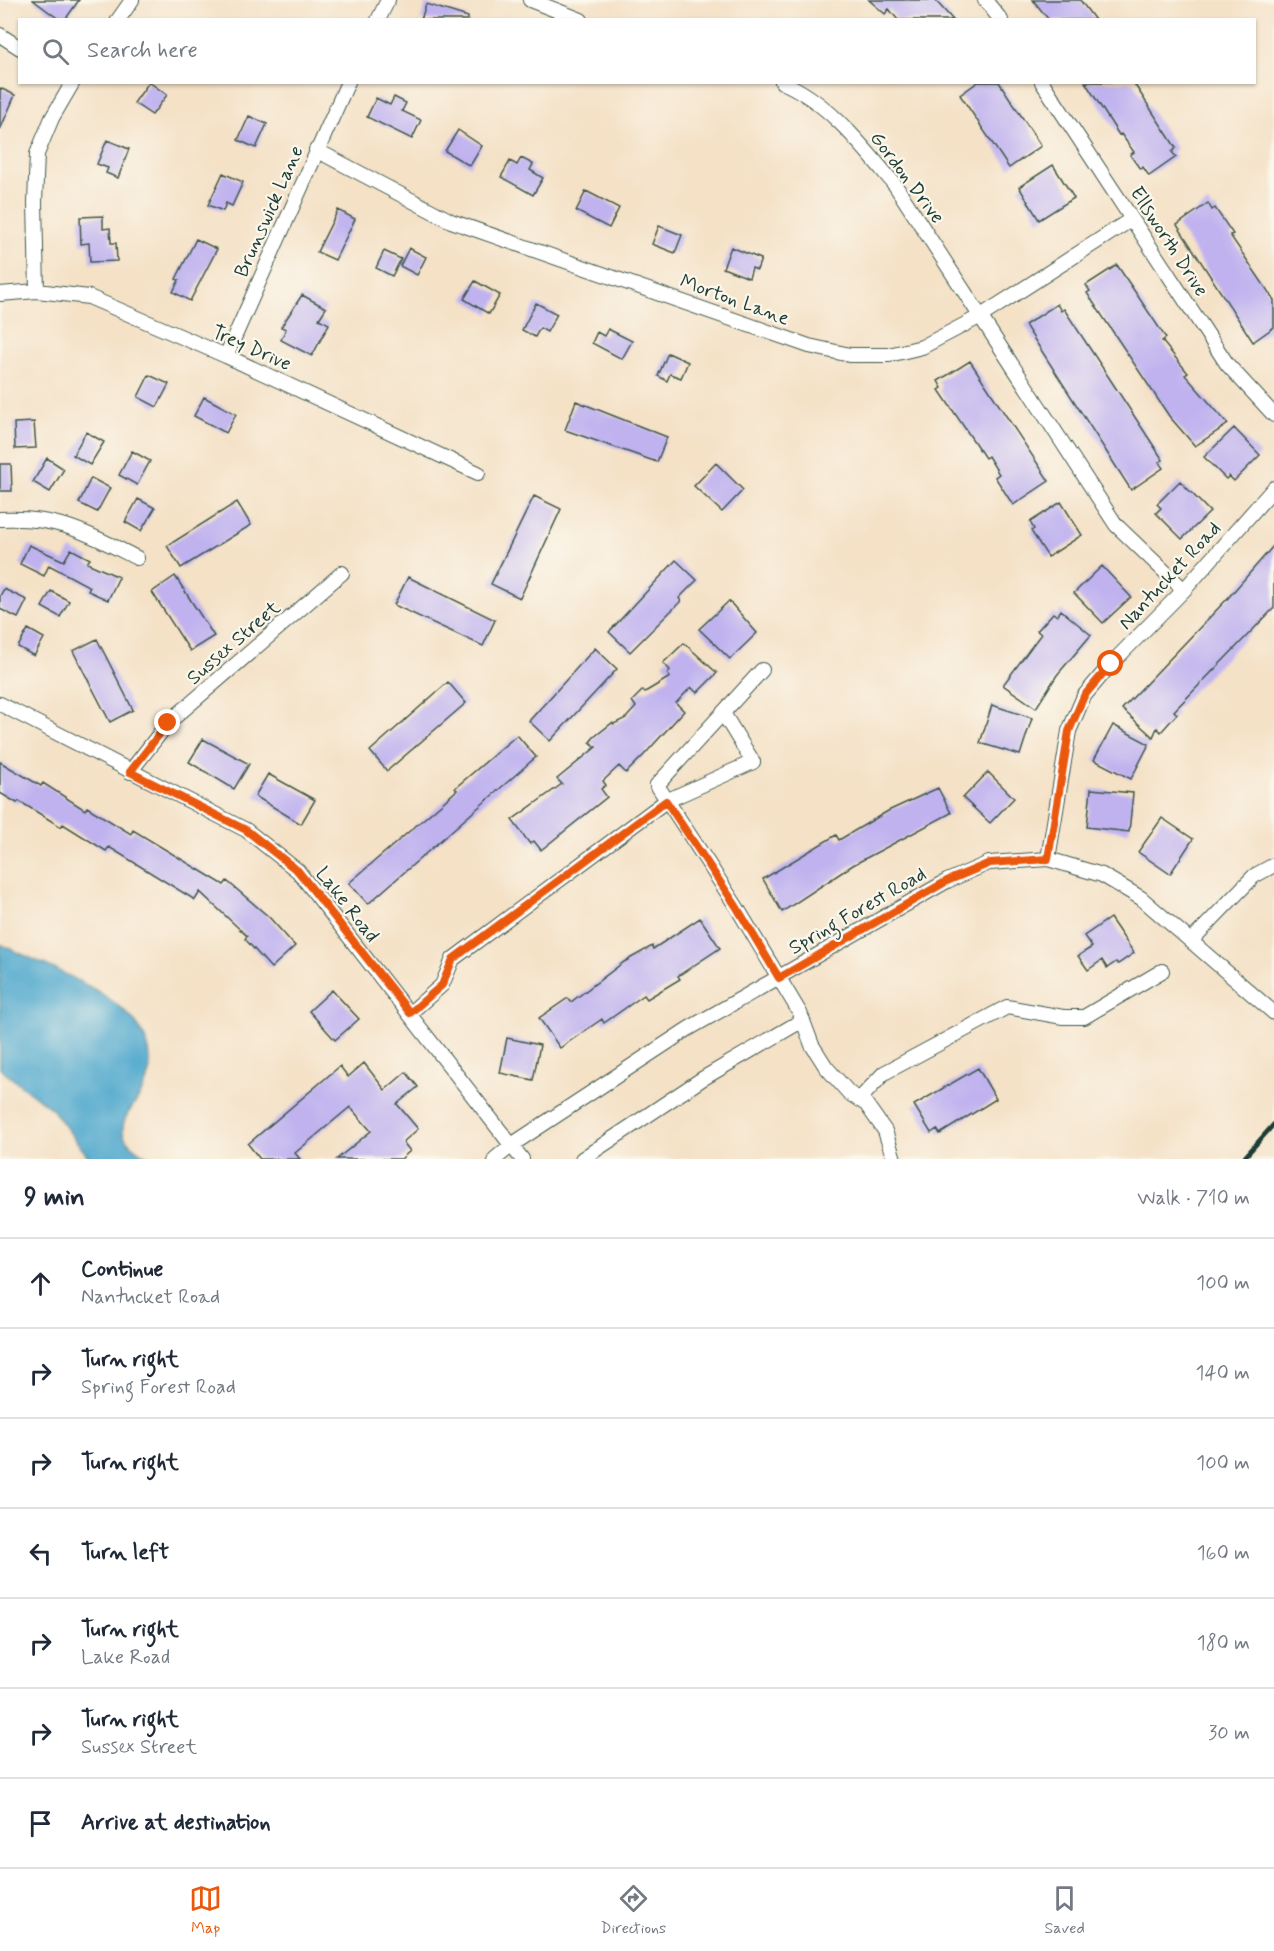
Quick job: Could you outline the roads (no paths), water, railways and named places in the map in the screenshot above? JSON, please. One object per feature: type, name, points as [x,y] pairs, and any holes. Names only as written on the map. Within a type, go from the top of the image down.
[{"type":"street","points":[[119,18],[132,0]]},
{"type":"street","points":[[379,18],[388,0]]},
{"type":"street","points":[[530,0],[576,18]]},
{"type":"street","points":[[985,0],[998,18]]},
{"type":"street","points":[[0,35],[18,47]]},
{"type":"street","points":[[37,291],[34,202],[37,154],[52,118],[71,84]]},
{"type":"street","name":"Brunswick Lane","points":[[226,356],[347,84]]},
{"type":"street","name":"Gordon Drive","points":[[785,84],[828,113],[858,140],[895,185],[1116,525],[1184,590]]},
{"type":"street","name":"Ellsworth Drive","points":[[1043,84],[1227,364],[1274,415]]},
{"type":"street","name":"Morton Lane","points":[[316,150],[451,221],[809,346],[850,355],[889,355],[922,347],[981,316],[1132,219]]},
{"type":"street","name":"Trey Drive","points":[[0,294],[37,291],[89,297],[226,356],[478,473]]},
{"type":"street","name":"Nantucket Road","points":[[1048,859],[1069,731],[1084,696],[1111,664],[1184,590],[1274,488]]},
{"type":"street","points":[[0,532],[3,519],[23,518],[73,526],[137,558]]},
{"type":"street","name":"Sussex Street","points":[[130,772],[168,723],[342,573]]},
{"type":"street","points":[[762,670],[657,784],[736,906],[779,978],[803,1020],[812,1046],[826,1068],[849,1093],[866,1104],[885,1131],[894,1159]]},
{"type":"street","name":"Lake Road","points":[[0,704],[246,830],[298,871],[513,1144],[522,1159]]},
{"type":"street","points":[[410,1013],[442,985],[453,959],[666,801],[753,762],[723,713]]},
{"type":"street","name":"Spring Forest Road","points":[[495,1159],[513,1144],[688,1029],[947,881],[990,863],[1048,859],[1102,875],[1141,898],[1274,1014]]},
{"type":"street","points":[[1191,941],[1254,876],[1274,865]]},
{"type":"street","points":[[859,1100],[884,1073],[1007,1007],[1063,1017],[1084,1017],[1162,971]]},
{"type":"street","points":[[582,1159],[702,1079],[803,1020]]},
{"type":"water","points":[[0,944],[91,987],[108,998],[135,1022],[147,1044],[150,1064],[145,1085],[126,1117],[123,1131],[130,1144],[151,1159],[90,1159],[53,1110],[0,1069]]},
{"type":"railway","points":[[1243,1159],[1274,1124]]}]
